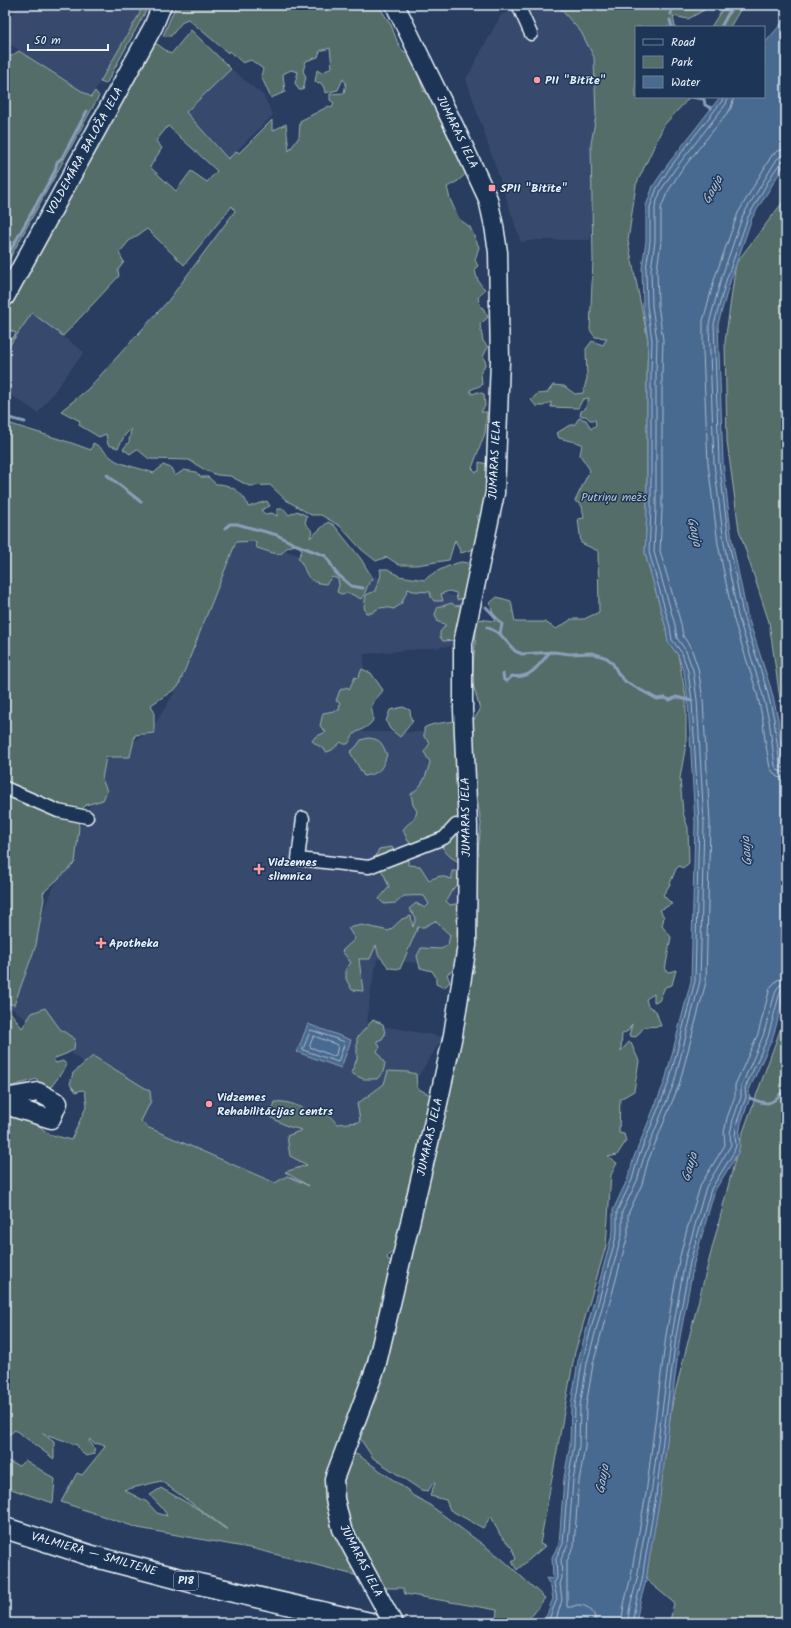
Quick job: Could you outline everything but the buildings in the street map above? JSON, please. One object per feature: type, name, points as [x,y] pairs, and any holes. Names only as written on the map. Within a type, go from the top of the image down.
[{"type":"main road","name":"VALMIERA — SMILTENE","points":[[5,1528],[92,1556],[198,1584],[370,1623]]},
{"type":"street","name":"VOLDEMĀRA BALOŽA IELA","points":[[5,297],[153,27],[162,5]]},
{"type":"street","name":"JUMARAS IELA","points":[[393,1623],[342,1529],[334,1479],[376,1367],[453,1035],[464,964],[466,945],[468,826],[462,710],[463,643],[495,493],[500,361],[498,252],[488,199],[395,5]]},
{"type":"street","points":[[518,5],[531,34]]},
{"type":"street","points":[[5,788],[58,811],[87,817]]},
{"type":"street","points":[[303,818],[298,858],[369,867],[444,838],[456,825]]},
{"type":"street","points":[[5,1098],[38,1092],[58,1103],[51,1119],[5,1105]]},
{"type":"shaded area","points":[[19,5],[139,5],[140,13],[91,97],[5,41],[5,26]]},
{"type":"shaded area","points":[[521,5],[566,5],[618,51],[590,240],[538,240],[521,242],[466,79],[501,15]]},
{"type":"shaded area","points":[[231,69],[263,95],[273,115],[228,159],[186,112]]},
{"type":"shaded area","points":[[32,313],[84,352],[38,413],[5,391],[5,352]]},
{"type":"shaded area","name":"Vidzemes slimnīca","points":[[238,534],[318,562],[463,598],[454,646],[364,654],[363,732],[452,732],[458,967],[377,959],[370,995],[367,1023],[443,1037],[341,1199],[275,1183],[147,1127],[141,1121],[133,1100],[5,1003],[5,996],[102,779],[106,757],[150,732],[178,687]]},
{"type":"green space","points":[[139,5],[147,5],[147,9],[106,84],[100,82],[140,13]]},
{"type":"green space","points":[[176,5],[378,5],[391,25],[402,50],[412,56],[424,92],[429,84],[470,170],[458,181],[447,187],[450,199],[459,219],[470,227],[479,247],[475,260],[478,266],[475,268],[475,271],[479,282],[485,289],[478,298],[481,307],[488,317],[480,325],[483,341],[488,347],[483,357],[486,363],[481,372],[482,385],[470,390],[472,394],[478,392],[484,394],[485,406],[481,412],[487,412],[485,433],[472,468],[476,472],[479,471],[479,462],[492,465],[491,480],[486,485],[486,515],[477,516],[482,529],[474,549],[461,553],[455,540],[449,560],[417,565],[399,565],[387,557],[376,561],[361,549],[340,526],[321,515],[311,515],[286,500],[270,485],[249,486],[230,476],[217,475],[205,470],[189,460],[149,459],[137,449],[130,454],[123,449],[129,442],[131,429],[125,435],[118,448],[108,445],[106,434],[99,437],[79,425],[80,421],[61,411],[88,389],[168,301],[235,211],[232,206],[184,265],[147,229],[129,241],[119,253],[124,262],[118,270],[119,276],[63,336],[32,313],[5,352],[5,337],[9,339],[13,338],[16,333],[5,328],[5,315],[78,177],[151,45],[157,44],[171,54],[191,30],[231,69],[186,112],[228,159],[237,151],[239,153],[272,120],[272,131],[286,124],[289,151],[299,137],[300,121],[329,106],[332,108],[334,103],[330,100],[330,94],[344,93],[346,83],[343,79],[338,90],[325,93],[321,83],[315,82],[317,70],[322,73],[332,67],[330,48],[320,51],[318,57],[306,61],[303,71],[306,77],[303,90],[299,90],[295,83],[298,72],[291,70],[283,74],[285,92],[271,98],[261,76],[263,69],[251,60],[243,63],[229,51],[228,53],[188,19],[183,21],[171,36],[163,36]],"holes":[[[168,126],[217,171],[207,182],[191,171],[176,191],[150,167],[162,148],[156,141]]]},
{"type":"green space","name":"Putriņu mežs","points":[[557,5],[708,5],[706,9],[688,19],[673,16],[675,26],[635,26],[635,98],[689,98],[664,125],[636,185],[628,241],[648,340],[647,510],[645,553],[666,628],[668,642],[678,655],[686,698],[686,744],[680,778],[683,813],[688,828],[689,863],[683,868],[679,866],[676,869],[669,886],[663,895],[672,904],[660,910],[664,917],[662,926],[671,937],[665,970],[669,972],[676,970],[672,985],[665,987],[659,1001],[654,1002],[654,994],[646,999],[648,1006],[656,1011],[661,1026],[644,1027],[636,1037],[629,1036],[632,1024],[628,1031],[622,1034],[621,1051],[629,1042],[631,1043],[639,1061],[634,1091],[620,1099],[619,1133],[624,1134],[626,1141],[617,1155],[608,1157],[617,1163],[611,1175],[606,1246],[575,1352],[540,1544],[545,1546],[517,1570],[512,1562],[516,1559],[512,1548],[500,1535],[491,1516],[483,1528],[450,1510],[446,1500],[430,1496],[435,1483],[433,1483],[428,1491],[421,1490],[373,1458],[357,1434],[376,1399],[378,1377],[385,1356],[389,1353],[386,1342],[438,1113],[449,1112],[441,1109],[466,982],[475,971],[466,962],[481,824],[467,730],[480,710],[472,680],[477,619],[495,621],[490,603],[497,597],[511,601],[515,622],[545,622],[556,629],[572,619],[584,619],[599,612],[598,551],[581,543],[578,519],[584,518],[582,506],[575,501],[590,470],[580,455],[582,444],[559,438],[557,433],[568,426],[575,424],[579,418],[586,420],[591,429],[596,425],[595,420],[590,420],[586,416],[580,416],[581,411],[585,409],[589,398],[583,399],[578,408],[551,407],[551,402],[543,406],[536,406],[531,400],[537,394],[547,393],[553,385],[564,386],[575,394],[583,393],[587,378],[586,349],[592,341],[603,345],[607,338],[595,337],[590,330],[593,260],[591,144],[596,116],[594,57],[581,32]]},
{"type":"green space","points":[[725,5],[743,5],[731,26],[712,26]]},
{"type":"green space","points":[[19,51],[91,97],[95,91],[99,96],[5,267],[5,60]]},
{"type":"green space","points":[[786,198],[786,741],[769,622],[739,530],[727,441],[725,342],[736,263]]},
{"type":"green space","points":[[5,422],[91,450],[93,443],[117,461],[154,473],[163,465],[171,468],[175,476],[184,470],[196,472],[201,477],[208,477],[216,484],[226,485],[236,490],[247,502],[248,507],[267,501],[270,506],[261,510],[265,514],[272,513],[277,516],[277,509],[284,509],[289,515],[297,511],[307,516],[305,523],[312,531],[310,538],[328,522],[334,525],[361,559],[373,579],[369,583],[361,599],[349,593],[341,594],[337,592],[339,585],[338,579],[332,577],[326,584],[310,579],[298,558],[302,551],[299,544],[288,547],[281,554],[257,548],[255,541],[236,542],[178,687],[151,705],[154,711],[154,733],[135,735],[130,757],[106,757],[102,779],[107,791],[103,800],[86,805],[78,814],[79,827],[75,863],[43,893],[44,899],[36,945],[14,1005],[5,1002]]},
{"type":"green space","points":[[461,562],[468,563],[471,569],[467,572],[469,574],[469,594],[463,598],[457,600],[456,593],[449,591],[441,594],[443,601],[434,601],[430,592],[413,591],[408,589],[401,604],[394,609],[382,608],[377,609],[372,613],[366,613],[364,607],[366,595],[375,591],[380,578],[380,569],[388,569],[399,576],[425,580],[436,572]]},
{"type":"green space","points":[[452,603],[455,606],[463,605],[460,620],[456,625],[459,631],[455,640],[443,641],[440,637],[440,632],[445,624],[438,622],[435,614],[438,607]]},
{"type":"green space","points":[[362,669],[371,673],[383,690],[372,705],[372,721],[368,726],[355,733],[348,744],[341,742],[332,750],[327,752],[312,741],[315,737],[326,732],[320,726],[323,713],[339,710],[340,703],[336,701],[340,690],[347,687],[349,689],[355,677],[358,678]]},
{"type":"green space","points":[[403,707],[410,710],[411,719],[413,721],[400,737],[390,729],[386,721],[390,710]]},
{"type":"green space","points":[[454,721],[462,723],[464,864],[449,855],[443,849],[439,840],[415,847],[408,841],[403,830],[416,815],[417,811],[413,805],[411,794],[424,780],[430,762],[424,752],[430,743],[424,737],[424,728],[434,724]]},
{"type":"green space","points":[[368,738],[379,741],[387,755],[383,765],[377,772],[364,776],[350,752],[361,740]]},
{"type":"green space","points":[[392,847],[396,853],[408,856],[408,865],[420,866],[429,880],[440,876],[452,879],[452,871],[464,871],[463,889],[458,884],[452,890],[446,901],[450,905],[461,903],[463,952],[452,971],[447,974],[450,982],[444,988],[436,984],[436,977],[432,971],[420,968],[417,956],[421,948],[441,949],[448,945],[450,935],[435,921],[424,927],[418,927],[400,969],[389,968],[378,954],[376,945],[370,959],[359,959],[363,991],[352,990],[346,979],[346,968],[351,963],[342,951],[355,939],[348,928],[362,925],[389,931],[402,919],[411,916],[413,927],[416,918],[409,909],[416,903],[425,908],[429,904],[424,896],[404,896],[396,903],[384,904],[379,899],[389,887],[375,858],[379,849]]},
{"type":"green space","points":[[5,1005],[22,1028],[32,1013],[45,1008],[60,1029],[75,1039],[74,1049],[53,1059],[56,1063],[63,1061],[67,1065],[52,1086],[42,1089],[37,1079],[5,1088]]},
{"type":"green space","points":[[786,1014],[786,1623],[673,1623],[670,1621],[674,1603],[643,1577],[673,1400],[740,1140]]},
{"type":"green space","points":[[373,1020],[383,1024],[385,1034],[382,1039],[377,1041],[380,1047],[377,1051],[385,1064],[383,1072],[377,1079],[363,1079],[351,1073],[357,1059],[357,1038]]},
{"type":"green space","points":[[93,1056],[150,1091],[151,1101],[141,1121],[147,1127],[275,1183],[287,1176],[309,1186],[285,1172],[307,1165],[290,1156],[287,1136],[302,1130],[287,1126],[270,1117],[275,1102],[290,1103],[314,1114],[321,1112],[327,1114],[337,1124],[360,1122],[357,1104],[384,1084],[388,1071],[416,1074],[417,1088],[436,1098],[395,1251],[388,1255],[387,1259],[396,1263],[390,1302],[332,1467],[358,1576],[255,1549],[138,1528],[61,1502],[77,1473],[82,1475],[105,1445],[93,1443],[90,1439],[89,1441],[94,1447],[95,1454],[86,1456],[81,1452],[77,1445],[42,1433],[54,1442],[54,1459],[15,1430],[5,1438],[5,1108],[32,1120],[49,1134],[71,1140],[87,1105],[85,1091],[82,1090],[76,1092],[70,1084],[73,1073]],"holes":[[[161,1481],[227,1529],[198,1509],[161,1488],[150,1495],[164,1510],[167,1516],[157,1513],[147,1502],[124,1490]]]},
{"type":"green space","points":[[349,1452],[358,1455],[409,1491],[412,1495],[427,1503],[501,1558],[545,1598],[533,1614],[521,1622],[504,1622],[496,1619],[497,1610],[405,1594],[403,1588],[381,1588],[342,1518],[339,1487]]},
{"type":"green space","points":[[5,1460],[19,1466],[25,1460],[55,1479],[53,1503],[5,1487]]},
{"type":"water","name":"Gauja","points":[[786,18],[786,162],[752,218],[730,282],[718,324],[723,462],[732,541],[747,614],[771,689],[778,718],[785,770],[786,983],[772,1039],[749,1090],[750,1098],[741,1123],[738,1153],[715,1190],[694,1263],[680,1337],[660,1497],[646,1581],[637,1616],[637,1623],[585,1623],[579,1620],[575,1623],[546,1623],[544,1620],[553,1599],[551,1587],[546,1578],[553,1579],[552,1557],[559,1544],[564,1478],[570,1445],[571,1405],[578,1361],[613,1231],[613,1210],[628,1178],[634,1157],[665,1081],[691,981],[695,823],[688,701],[684,673],[678,655],[668,642],[666,628],[645,553],[647,510],[648,340],[643,307],[642,268],[646,241],[646,206],[653,186],[668,164],[719,98],[765,98],[765,43]]},
{"type":"water","points":[[308,1024],[351,1040],[341,1068],[297,1052]]},
{"type":"waterway","points":[[671,14],[672,5]]},
{"type":"waterway","points":[[722,26],[733,5]]},
{"type":"waterway","points":[[670,20],[672,26]]},
{"type":"waterway","points":[[698,98],[704,99],[705,105],[711,108]]},
{"type":"waterway","points":[[5,260],[55,171],[57,162],[62,158],[87,111]]},
{"type":"waterway","points":[[5,417],[25,422]]},
{"type":"waterway","points":[[107,475],[141,502]]},
{"type":"waterway","points":[[225,528],[230,524],[237,524],[277,535],[294,544],[326,556],[336,573],[351,586],[363,588]]},
{"type":"waterway","points":[[486,607],[502,624],[500,634]]},
{"type":"waterway","points":[[487,627],[500,634],[515,651],[522,654],[554,652],[570,654],[592,653],[607,658],[626,682],[657,699],[665,698],[670,700],[676,697],[692,701]]},
{"type":"waterway","points":[[503,674],[504,680],[507,681],[512,676],[524,676],[534,670],[550,652]]},
{"type":"waterway","points":[[750,1098],[767,1103],[774,1101],[781,1093],[786,1093]]},
{"type":"place","name":"PII \"Bitīte\"","points":[[537,80]]},
{"type":"place","name":"SPII \"Bitīte\"","points":[[492,188]]},
{"type":"place","name":"Vidzemes slimnīca","points":[[259,869]]},
{"type":"place","name":"Apotheka","points":[[101,943]]},
{"type":"place","name":"Vidzemes Rehabilitācijas centrs","points":[[209,1104]]}]
